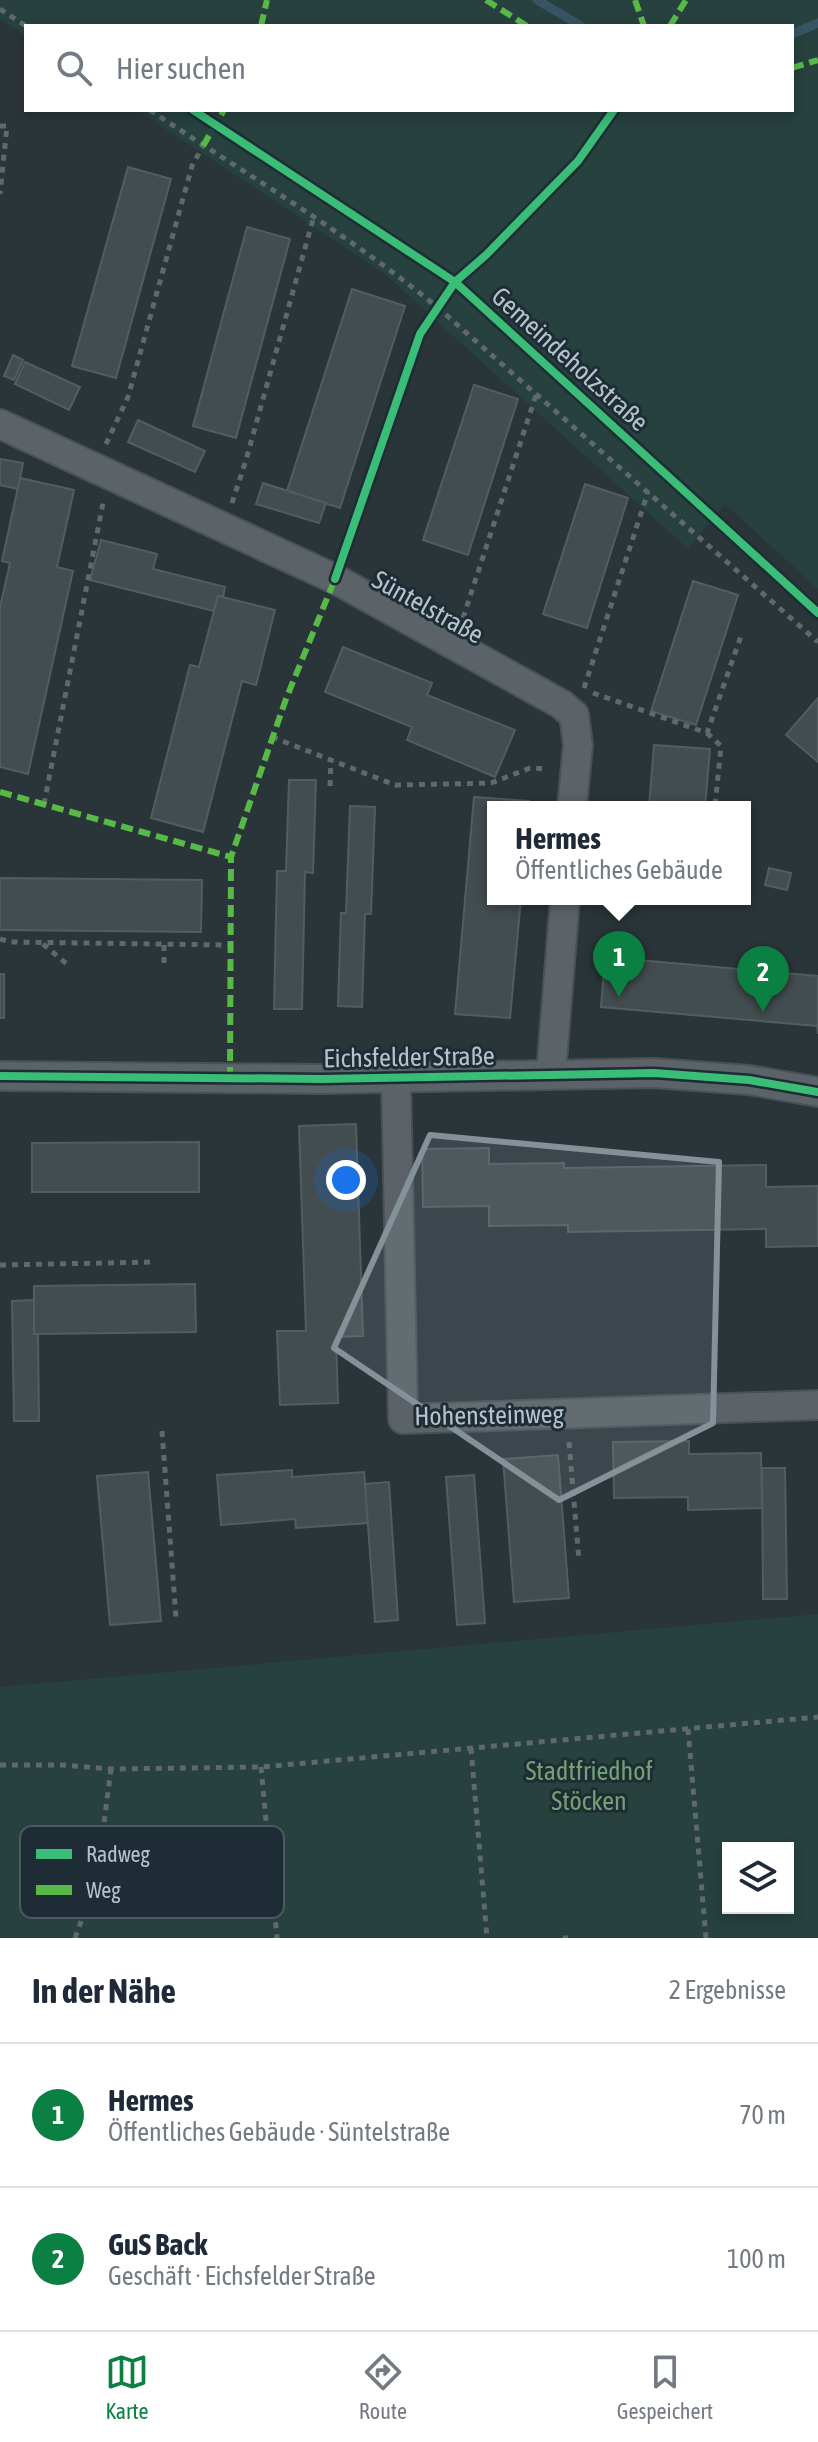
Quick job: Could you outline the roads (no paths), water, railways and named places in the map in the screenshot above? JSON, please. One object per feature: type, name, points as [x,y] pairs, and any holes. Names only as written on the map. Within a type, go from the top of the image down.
[{"type":"street","name":"Süntelstraße","points":[[0,424],[335,579],[561,704],[574,715],[578,745],[573,801]]},
{"type":"street","points":[[551,1074],[565,905]]},
{"type":"street","name":"Eichsfelder Straße","points":[[0,1076],[396,1078],[654,1073],[749,1080],[818,1092]]},
{"type":"street","name":"Hohensteinweg","points":[[396,1078],[403,1419],[818,1405]]},
{"type":"waterway","points":[[537,0],[578,24]]},
{"type":"waterway","points":[[794,33],[818,23]]},
{"type":"place","name":"Hermes","points":[[619,997]]},
{"type":"place","name":"GuS Back","points":[[763,1012]]},
{"type":"park label","name":"Stadtfriedhof Stöcken","points":[[589,1786]]}]
